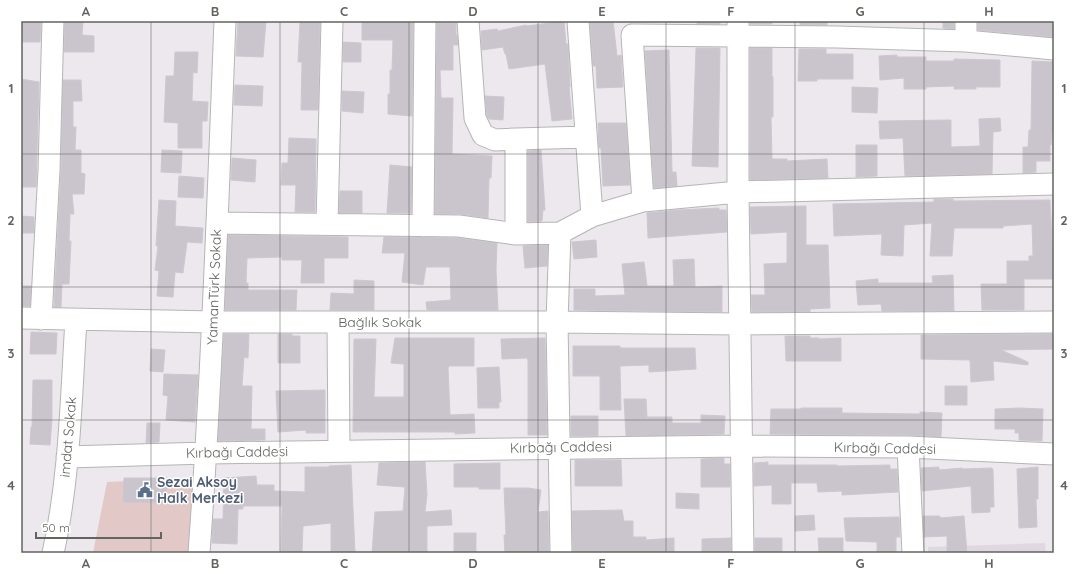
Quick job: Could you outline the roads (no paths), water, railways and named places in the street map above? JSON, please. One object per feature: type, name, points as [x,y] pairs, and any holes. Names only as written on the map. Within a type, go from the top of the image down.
[{"type":"street","points":[[31,318],[49,170],[53,21]]},
{"type":"street","name":"YamanTürk Sokak","points":[[199,553],[207,453],[225,21]]},
{"type":"street","points":[[327,224],[332,21]]},
{"type":"street","points":[[423,226],[425,21]]},
{"type":"street","points":[[468,21],[475,118],[482,135],[494,140],[586,137]]},
{"type":"street","points":[[578,21],[592,216]]},
{"type":"street","points":[[966,21],[966,42]]},
{"type":"street","points":[[643,201],[632,28],[837,29],[1054,49]]},
{"type":"street","points":[[738,28],[738,192],[743,553]]},
{"type":"street","points":[[516,139],[516,234]]},
{"type":"street","points":[[217,223],[459,226],[516,234],[560,233],[592,216],[643,201],[738,192],[1054,184]]},
{"type":"street","points":[[560,233],[557,322],[561,553]]},
{"type":"street","name":"Bağlık Sokak","points":[[31,318],[213,322],[557,322],[740,324],[1054,322]]},
{"type":"street","name":"imdat Sokak","points":[[53,553],[58,533],[68,457],[76,320]]},
{"type":"street","points":[[338,322],[339,451]]},
{"type":"street","name":"Kırbağı Caddesi","points":[[68,457],[559,447],[742,446],[908,447],[1054,454]]},
{"type":"street","points":[[908,447],[913,553]]},
{"type":"place","name":"Sezai Aksoy Halk Merkezi","points":[[145,490]]}]
